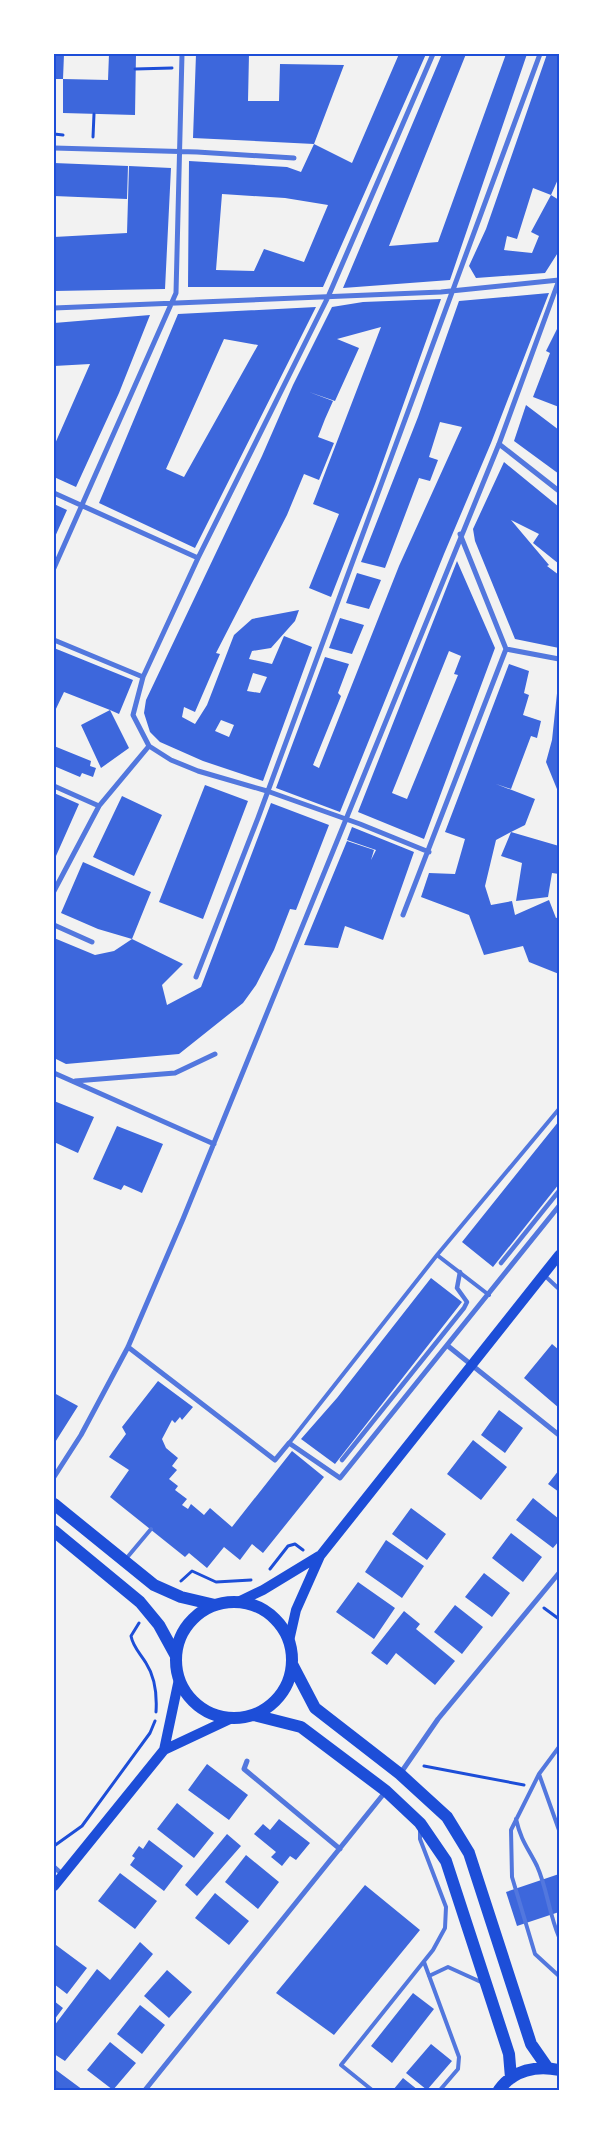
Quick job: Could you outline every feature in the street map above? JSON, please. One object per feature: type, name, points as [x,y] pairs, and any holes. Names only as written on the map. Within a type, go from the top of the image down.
[{"type":"main road","points":[[54,1886],[164,1750],[230,1719],[254,1715],[268,1708],[280,1696],[289,1681],[292,1664],[289,1641],[296,1610],[320,1556],[559,1256]]},
{"type":"main road","points":[[54,1504],[154,1585],[181,1597],[215,1605]]},
{"type":"main road","points":[[54,1531],[140,1602],[159,1625],[176,1656],[179,1679],[164,1750]]},
{"type":"main road","points":[[238,1602],[263,1590],[320,1556]]},
{"type":"main road","points":[[176,1656],[180,1640],[188,1624],[200,1613],[215,1605],[238,1602],[254,1605],[270,1614],[281,1626],[289,1641]]},
{"type":"main road","points":[[292,1664],[316,1708],[400,1774],[447,1817],[469,1853],[531,2044],[553,2068]]},
{"type":"main road","points":[[179,1679],[187,1694],[199,1707],[213,1715],[230,1719]]},
{"type":"main road","points":[[254,1715],[301,1727],[386,1791],[420,1823],[446,1861],[509,2054],[510,2078]]},
{"type":"main road","points":[[499,2090],[510,2078],[526,2070],[553,2068]]},
{"type":"street","points":[[54,568],[176,293],[182,54]]},
{"type":"street","points":[[429,852],[360,824],[198,771],[171,760],[148,746],[133,715],[142,678],[198,558],[328,297],[433,54]]},
{"type":"street","points":[[196,977],[454,291],[540,54]]},
{"type":"street","points":[[54,148],[179,151],[294,158]]},
{"type":"street","points":[[54,308],[454,291],[559,280],[498,444],[344,819],[214,1144],[128,1347],[81,1435],[54,1477]]},
{"type":"street","points":[[498,444],[559,491]]},
{"type":"street","points":[[54,493],[198,558]]},
{"type":"street","points":[[403,915],[423,861],[429,852],[506,648],[460,534]]},
{"type":"street","points":[[54,640],[142,678]]},
{"type":"street","points":[[506,648],[559,660]]},
{"type":"street","points":[[54,891],[100,806],[148,746]]},
{"type":"street","points":[[54,786],[100,806]]},
{"type":"street","points":[[54,925],[92,942]]},
{"type":"street","points":[[73,1081],[175,1073],[216,1054]]},
{"type":"street","points":[[54,1073],[214,1144]]},
{"type":"street","points":[[501,1263],[559,1191]]},
{"type":"street","points":[[128,1347],[275,1460],[289,1442],[340,1478],[559,1206]]},
{"type":"street","points":[[342,1460],[464,1308],[466,1302],[457,1288],[460,1272]]},
{"type":"street","points":[[448,1346],[559,1435]]},
{"type":"street","points":[[400,1774],[438,1719],[559,1573]]},
{"type":"street","points":[[247,1761],[244,1769],[340,1849]]},
{"type":"street","points":[[145,2090],[386,1791]]},
{"type":"street","points":[[54,1868],[63,1875]]},
{"type":"lane","points":[[289,1442],[437,1255],[559,1109]]},
{"type":"lane","points":[[437,1255],[490,1294]]},
{"type":"lane","points":[[544,1275],[559,1289]]},
{"type":"lane","points":[[124,1561],[151,1529]]},
{"type":"lane","points":[[559,1747],[539,1774],[511,1830],[512,1877],[535,1954],[559,1976]]},
{"type":"lane","points":[[539,1774],[559,1830]]},
{"type":"lane","points":[[516,1820],[520,1838],[537,1867],[552,1922],[559,1937]]},
{"type":"lane","points":[[372,2090],[341,2066],[424,1962],[445,1928],[446,1907],[420,1839],[420,1823]]},
{"type":"lane","points":[[424,1962],[459,2057],[458,2069],[440,2090]]},
{"type":"lane","points":[[429,1976],[448,1967],[487,1985]]},
{"type":"path","points":[[136,69],[175,68],[174,77]]},
{"type":"path","points":[[94,114],[93,137],[103,138]]},
{"type":"path","points":[[535,1602],[559,1619]]},
{"type":"path","points":[[424,1766],[533,1787]]},
{"type":"building","points":[[54,54],[64,54],[63,79],[54,79]]},
{"type":"building","points":[[109,54],[136,54],[135,115],[63,113],[63,79],[108,80]]},
{"type":"building","points":[[196,54],[249,54],[248,101],[279,101],[280,64],[344,65],[314,144],[193,138]]},
{"type":"building","points":[[399,54],[426,54],[323,287],[188,287],[189,161],[287,167],[301,172],[314,144],[352,163]],"holes":[[[222,194],[285,198],[328,205],[304,262],[264,249],[254,271],[216,270]]]},
{"type":"building","points":[[442,54],[466,54],[389,246],[438,242],[506,54],[527,54],[450,280],[343,288]]},
{"type":"building","points":[[547,54],[559,54],[559,177],[551,195],[559,200],[559,251],[545,273],[476,278],[469,266],[486,229]],"holes":[[[533,188],[551,195],[531,232],[539,236],[532,253],[504,250],[507,236],[517,239]]]},
{"type":"building","points":[[54,163],[128,166],[127,199],[54,196]]},
{"type":"building","points":[[129,166],[171,168],[165,289],[54,291],[54,237],[127,233]]},
{"type":"building","points":[[549,293],[491,443],[340,812],[276,788],[325,657],[349,664],[338,693],[341,696],[313,765],[319,768],[399,566],[462,427],[440,422],[429,457],[438,460],[430,481],[419,478],[385,568],[361,562],[418,417],[459,301]]},
{"type":"building","points":[[441,299],[375,484],[331,597],[309,588],[339,514],[313,504],[381,327],[337,339],[359,348],[335,401],[309,392],[333,401],[318,437],[334,443],[319,480],[304,474],[287,515],[216,653],[220,654],[195,712],[184,707],[182,717],[195,724],[207,705],[234,635],[252,619],[299,610],[295,621],[271,648],[252,651],[249,659],[272,664],[284,636],[312,647],[263,781],[203,761],[160,742],[150,732],[144,713],[146,700],[262,456],[293,385],[332,307],[363,302]],"holes":[[[253,673],[267,677],[260,693],[247,691]],[[221,720],[234,725],[229,737],[215,731]]]},
{"type":"building","points":[[316,307],[195,548],[99,503],[178,314]],"holes":[[[224,339],[258,345],[184,477],[166,469]]]},
{"type":"building","points":[[150,315],[119,393],[76,487],[54,477],[54,446],[90,364],[54,366],[54,323]]},
{"type":"building","points":[[559,325],[559,407],[533,397],[550,353],[546,351]]},
{"type":"building","points":[[526,405],[559,430],[559,474],[514,441]]},
{"type":"building","points":[[504,462],[559,507],[559,564],[533,543],[539,534],[511,520],[549,565],[547,566],[559,575],[559,648],[515,639],[475,541],[473,529]]},
{"type":"building","points":[[54,504],[67,510],[54,539]]},
{"type":"building","points":[[457,561],[495,648],[424,839],[358,812]],"holes":[[[449,651],[461,656],[454,674],[458,675],[407,799],[392,793]]]},
{"type":"building","points":[[357,573],[381,580],[369,609],[346,603]]},
{"type":"building","points":[[340,618],[364,625],[352,654],[329,648]]},
{"type":"building","points":[[54,648],[133,680],[119,714],[64,692],[54,713]]},
{"type":"building","points":[[509,664],[529,671],[524,693],[529,695],[523,715],[541,721],[537,738],[531,736],[511,789],[496,784],[535,799],[525,825],[496,840],[485,886],[491,905],[512,901],[515,915],[549,900],[556,918],[559,917],[559,974],[529,962],[523,946],[484,955],[469,915],[421,897],[429,873],[455,874],[465,839],[445,832]]},
{"type":"building","points":[[558,684],[559,794],[546,762],[552,740]]},
{"type":"building","points":[[110,710],[129,748],[101,768],[81,725]]},
{"type":"building","points":[[54,746],[91,761],[90,766],[96,768],[93,777],[82,773],[80,777],[54,766]]},
{"type":"building","points":[[205,785],[248,801],[203,919],[159,902]]},
{"type":"building","points":[[54,793],[79,804],[56,856],[54,855]]},
{"type":"building","points":[[122,796],[162,815],[134,876],[93,857]]},
{"type":"building","points":[[271,803],[329,825],[296,910],[290,909],[274,950],[256,985],[243,1003],[179,1054],[66,1064],[54,1058],[54,938],[95,955],[114,951],[132,939],[183,964],[162,985],[167,1005],[201,987]]},
{"type":"building","points":[[352,827],[414,852],[383,940],[345,926],[338,948],[304,945],[347,841],[374,850],[371,860],[376,850],[347,840]]},
{"type":"building","points":[[511,832],[559,846],[559,874],[552,873],[548,897],[516,901],[522,863],[501,856]]},
{"type":"building","points":[[83,862],[151,892],[132,939],[98,929],[61,913]]},
{"type":"building","points":[[54,1101],[94,1117],[78,1153],[54,1142]]},
{"type":"building","points":[[559,1121],[559,1184],[493,1267],[462,1242]]},
{"type":"building","points":[[117,1126],[163,1144],[142,1193],[124,1185],[121,1190],[93,1179]]},
{"type":"building","points":[[431,1278],[462,1302],[335,1464],[301,1439],[337,1398]]},
{"type":"building","points":[[552,1344],[559,1350],[559,1408],[524,1378]]},
{"type":"building","points":[[158,1381],[193,1407],[182,1420],[180,1417],[175,1423],[172,1420],[162,1439],[166,1448],[178,1458],[172,1466],[177,1470],[169,1479],[178,1486],[175,1490],[187,1499],[182,1505],[188,1509],[191,1504],[204,1515],[210,1508],[232,1527],[292,1451],[324,1477],[263,1553],[252,1544],[240,1560],[224,1547],[207,1568],[189,1553],[185,1557],[110,1497],[129,1470],[109,1457],[126,1434],[122,1427]]},
{"type":"building","points":[[54,1393],[78,1406],[54,1444]]},
{"type":"building","points":[[499,1410],[523,1428],[505,1453],[481,1435]]},
{"type":"building","points":[[473,1440],[507,1467],[481,1500],[447,1474]]},
{"type":"building","points":[[559,1470],[559,1492],[548,1484]]},
{"type":"building","points":[[533,1498],[559,1519],[559,1541],[553,1548],[516,1520]]},
{"type":"building","points":[[411,1508],[446,1534],[427,1560],[392,1534]]},
{"type":"building","points":[[511,1533],[542,1557],[523,1582],[492,1558]]},
{"type":"building","points":[[386,1540],[424,1566],[402,1598],[365,1572]]},
{"type":"building","points":[[484,1573],[510,1593],[492,1617],[465,1597]]},
{"type":"building","points":[[358,1582],[395,1608],[374,1639],[336,1612]]},
{"type":"building","points":[[455,1605],[483,1627],[462,1654],[434,1632]]},
{"type":"building","points":[[404,1611],[420,1624],[416,1629],[455,1661],[435,1685],[396,1653],[387,1665],[371,1653]]},
{"type":"building","points":[[207,1764],[248,1795],[229,1820],[188,1790]]},
{"type":"building","points":[[177,1803],[214,1833],[194,1858],[157,1829]]},
{"type":"building","points":[[279,1819],[310,1843],[296,1860],[290,1856],[282,1866],[271,1857],[276,1852],[254,1834],[263,1824],[270,1830]]},
{"type":"building","points":[[227,1834],[241,1846],[197,1896],[185,1885]]},
{"type":"building","points":[[149,1840],[183,1866],[164,1891],[130,1865],[135,1858],[132,1856],[139,1846],[143,1849]]},
{"type":"building","points":[[246,1855],[279,1882],[258,1909],[225,1882]]},
{"type":"building","points":[[120,1873],[157,1901],[135,1929],[98,1901]]},
{"type":"building","points":[[559,1874],[559,1912],[517,1926],[506,1892]]},
{"type":"building","points":[[365,1885],[420,1930],[334,2035],[276,1993]]},
{"type":"building","points":[[215,1893],[249,1921],[229,1945],[195,1918]]},
{"type":"building","points":[[140,1942],[153,1954],[65,2061],[54,2054],[54,2026],[97,1969],[110,1980]]},
{"type":"building","points":[[56,1945],[87,1968],[67,1994],[54,1984],[54,1948]]},
{"type":"building","points":[[167,1970],[192,1992],[169,2018],[144,1996]]},
{"type":"building","points":[[413,1993],[434,2009],[392,2063],[371,2046]]},
{"type":"building","points":[[54,2001],[63,2008],[54,2020]]},
{"type":"building","points":[[140,2005],[165,2025],[142,2054],[117,2034]]},
{"type":"building","points":[[110,2042],[136,2063],[113,2090],[87,2070]]},
{"type":"building","points":[[431,2044],[452,2061],[427,2090],[406,2073]]},
{"type":"building","points":[[56,2070],[83,2090],[54,2090]]},
{"type":"building","points":[[403,2078],[418,2090],[393,2090]]}]
